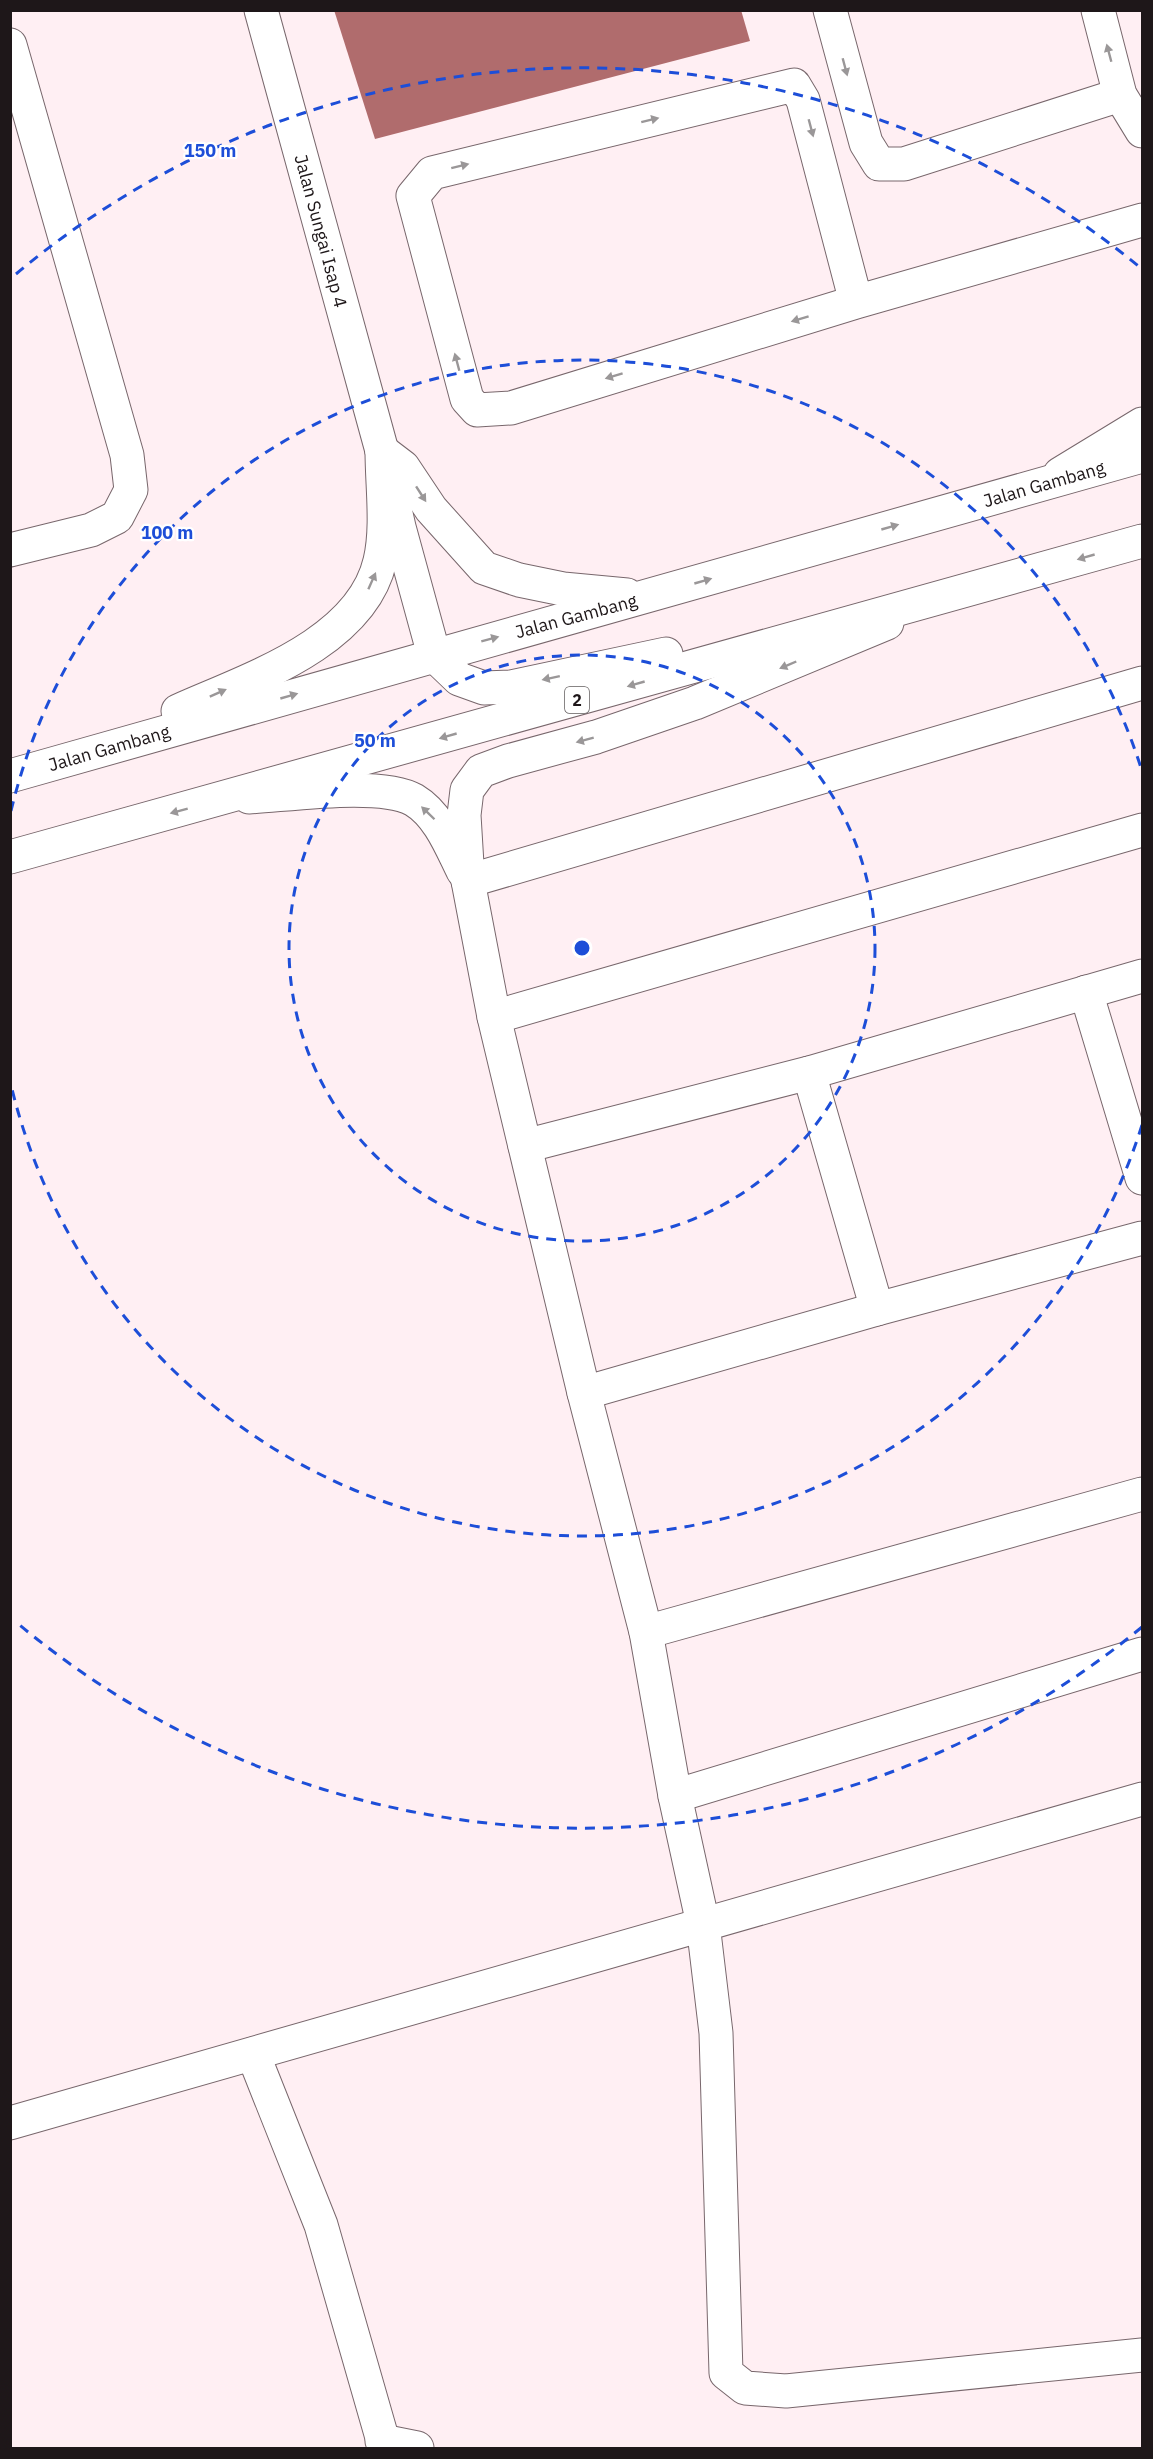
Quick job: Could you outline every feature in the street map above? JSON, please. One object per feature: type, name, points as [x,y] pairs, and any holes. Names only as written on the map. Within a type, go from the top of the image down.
[{"type":"main road","name":"Jalan Sungai Isap 4","points":[[261,10],[382,451]]},
{"type":"main road","points":[[830,10],[866,143],[879,164],[904,164],[1120,95]]},
{"type":"main road","points":[[1098,10],[1120,95],[1143,131]]},
{"type":"main road","points":[[10,550],[99,525],[117,517],[132,490],[127,455],[11,48]]},
{"type":"main road","points":[[856,302],[803,100],[794,85],[432,173],[413,196],[467,399],[477,410],[511,408],[856,302],[1143,220]]},
{"type":"main road","points":[[1043,484],[1143,424]]},
{"type":"main road","points":[[382,451],[403,466],[431,509],[484,568],[519,580],[563,589],[646,596]]},
{"type":"main road","points":[[382,451],[399,527],[434,655],[459,679],[484,688],[511,687],[958,594]]},
{"type":"main road","points":[[69,759],[264,672],[314,646],[351,614],[370,587],[380,561],[382,451]]},
{"type":"main road","name":"Jalan Gambang","points":[[10,776],[1143,456]]},
{"type":"main road","name":"2","points":[[10,857],[1143,541]]},
{"type":"main road","points":[[958,594],[695,703],[596,737],[508,761],[481,771],[467,790],[464,815],[468,881],[494,1017],[584,1393],[646,1632],[675,1796],[703,1924],[716,2033],[726,2373],[745,2388],[786,2391],[1143,2355]]},
{"type":"main road","points":[[468,881],[1143,683]]},
{"type":"main road","points":[[224,799],[386,791],[414,800],[438,823],[468,881]]},
{"type":"main road","points":[[494,1017],[1143,830]]},
{"type":"main road","points":[[525,1146],[809,1073],[1143,976]]},
{"type":"main road","points":[[1086,992],[1143,1178]]},
{"type":"main road","points":[[809,1073],[877,1309]]},
{"type":"main road","points":[[584,1393],[877,1309],[1143,1238]]},
{"type":"main road","points":[[646,1632],[1143,1494]]},
{"type":"main road","points":[[675,1796],[1143,1654]]},
{"type":"main road","points":[[10,2123],[1143,1799]]},
{"type":"main road","points":[[253,2054],[321,2224],[384,2445],[417,2448]]},
{"type":"building","points":[[334,10],[741,10],[750,41],[375,139]]}]
